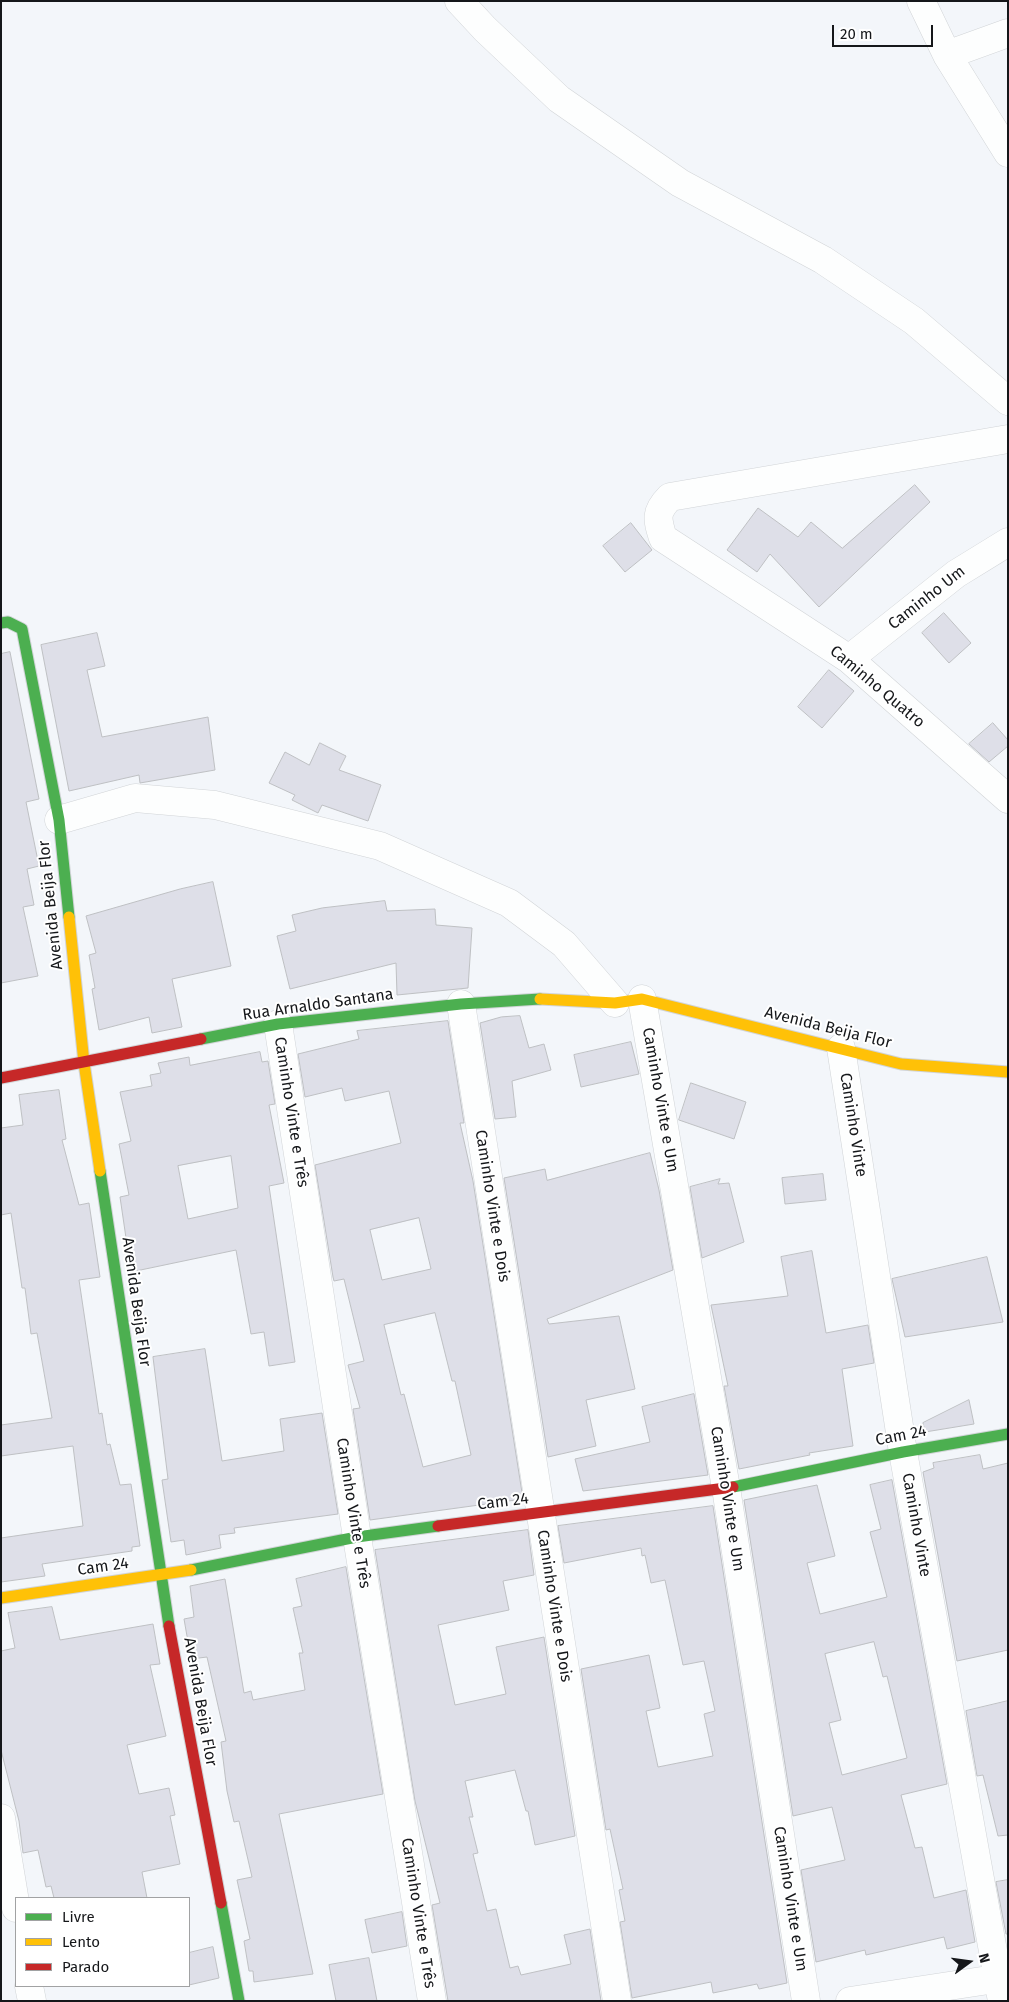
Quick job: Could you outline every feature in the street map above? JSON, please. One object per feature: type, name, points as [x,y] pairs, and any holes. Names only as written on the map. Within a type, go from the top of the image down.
[{"type":"street","points":[[459,1],[485,30],[558,99],[680,183],[823,260],[914,321],[1008,401]]},
{"type":"street","points":[[921,1],[947,55],[1008,153]]},
{"type":"street","points":[[947,55],[1008,33]]},
{"type":"street","name":"Caminho Quatro","points":[[1004,790],[848,659],[663,538],[658,520],[661,507],[670,497],[1008,439]]},
{"type":"street","name":"Caminho Um","points":[[848,659],[956,574],[1008,542]]},
{"type":"street","name":"Avenida Beija Flor","points":[[1,623],[8,622],[22,629],[59,820],[84,1063],[160,1576],[239,2001]]},
{"type":"street","points":[[59,820],[135,798],[215,805],[380,846],[509,903],[564,944],[615,1004]]},
{"type":"street","name":"Rua Arnaldo Santana","points":[[1,1078],[278,1024],[460,1004],[538,999],[615,1004],[642,999]]},
{"type":"street","name":"Avenida Beija Flor","points":[[642,999],[901,1064],[1008,1072]]},
{"type":"street","name":"Caminho Vinte e Um","points":[[642,999],[726,1488],[806,2001]]},
{"type":"street","name":"Caminho Vinte e Dois","points":[[460,1004],[617,2001]]},
{"type":"street","name":"Caminho Vinte e Três","points":[[278,1024],[357,1537],[432,2001]]},
{"type":"street","name":"Caminho Vinte","points":[[841,1048],[903,1452],[1003,1985]]},
{"type":"street","name":"Cam 24","points":[[1,1598],[160,1576],[357,1537],[726,1488],[903,1452],[1008,1434]]},
{"type":"street","points":[[1,1818],[15,1902]]},
{"type":"street","points":[[850,2001],[1003,1985]]},
{"type":"street","points":[[29,1987],[32,2001]]},
{"type":"building","points":[[915,485],[930,502],[819,607],[770,554],[757,572],[727,550],[758,508],[798,537],[811,522],[842,548]]},
{"type":"building","points":[[631,523],[652,550],[625,572],[603,546]]},
{"type":"building","points":[[944,613],[971,643],[949,663],[922,633]]},
{"type":"building","points":[[97,633],[105,666],[87,670],[102,737],[208,717],[215,770],[140,783],[139,775],[69,791],[41,645]]},
{"type":"building","points":[[10,652],[39,799],[26,802],[39,866],[27,869],[34,905],[23,907],[38,976],[1,983],[1,654]]},
{"type":"building","points":[[829,670],[854,691],[822,728],[798,707]]},
{"type":"building","points":[[993,723],[1008,740],[1008,746],[989,762],[969,744]]},
{"type":"building","points":[[320,743],[346,756],[339,770],[381,785],[368,821],[322,805],[318,813],[292,800],[295,795],[269,783],[285,752],[309,765]]},
{"type":"building","points":[[213,882],[231,966],[172,979],[182,1027],[152,1033],[149,1017],[99,1030],[92,989],[95,988],[89,955],[96,953],[86,916],[180,889]]},
{"type":"building","points":[[385,901],[387,911],[435,909],[436,925],[472,928],[468,988],[397,995],[396,963],[290,989],[277,936],[296,931],[292,915],[322,908]]},
{"type":"building","points":[[520,1016],[529,1048],[544,1044],[551,1070],[512,1081],[516,1117],[495,1119],[480,1023],[501,1017]]},
{"type":"building","points":[[448,1021],[464,1123],[460,1123],[473,1181],[523,1499],[370,1520],[353,1409],[360,1408],[348,1365],[364,1361],[344,1279],[334,1281],[333,1277],[315,1165],[401,1143],[389,1091],[345,1101],[342,1088],[305,1097],[298,1054],[359,1039],[357,1031]],"holes":[[[419,1218],[431,1269],[382,1280],[370,1230]],[[435,1313],[452,1381],[455,1381],[471,1455],[423,1467],[404,1394],[401,1395],[384,1325]]]},
{"type":"building","points":[[631,1042],[639,1074],[581,1087],[574,1055]]},
{"type":"building","points":[[260,1052],[262,1062],[268,1061],[275,1104],[269,1105],[284,1183],[269,1186],[295,1362],[269,1366],[264,1332],[251,1334],[236,1250],[131,1272],[120,1197],[129,1195],[119,1144],[131,1141],[120,1092],[152,1086],[150,1075],[161,1073],[158,1063],[189,1057],[190,1065]],"holes":[[[231,1156],[238,1208],[188,1219],[178,1166]]]},
{"type":"building","points":[[691,1083],[746,1102],[734,1139],[679,1120]]},
{"type":"building","points":[[59,1090],[66,1139],[62,1140],[79,1205],[89,1203],[100,1277],[79,1280],[99,1414],[102,1413],[107,1445],[110,1444],[120,1485],[131,1484],[140,1546],[132,1547],[132,1551],[42,1564],[45,1576],[1,1582],[1,1538],[83,1526],[73,1446],[1,1456],[1,1425],[52,1418],[37,1333],[31,1334],[25,1288],[22,1288],[11,1213],[1,1215],[1,1128],[23,1125],[19,1095]]},
{"type":"building","points":[[650,1153],[659,1190],[673,1270],[547,1319],[549,1324],[619,1316],[635,1389],[586,1400],[596,1446],[548,1457],[504,1178],[545,1169],[547,1180]]},
{"type":"building","points":[[823,1174],[826,1200],[785,1204],[782,1178]]},
{"type":"building","points":[[720,1179],[718,1184],[729,1183],[744,1242],[702,1258],[690,1187]]},
{"type":"building","points":[[812,1251],[826,1333],[868,1325],[874,1363],[842,1369],[853,1446],[809,1453],[810,1455],[739,1469],[724,1386],[728,1386],[711,1305],[788,1296],[781,1257]]},
{"type":"building","points":[[987,1257],[1003,1322],[905,1337],[892,1279]]},
{"type":"building","points":[[205,1349],[222,1461],[284,1451],[280,1419],[322,1413],[338,1514],[234,1528],[235,1533],[219,1535],[221,1548],[186,1555],[184,1540],[171,1542],[162,1480],[168,1479],[153,1357]]},
{"type":"building","points":[[694,1394],[708,1475],[583,1491],[575,1459],[650,1442],[642,1407]]},
{"type":"building","points":[[969,1400],[974,1424],[925,1432],[923,1423]]},
{"type":"building","points":[[980,1455],[983,1469],[1008,1463],[1008,1650],[957,1661],[923,1472],[934,1468],[933,1463]]},
{"type":"building","points":[[892,1480],[947,1784],[901,1795],[915,1848],[922,1847],[934,1898],[966,1890],[975,1942],[947,1949],[944,1937],[866,1955],[865,1950],[816,1962],[801,1870],[845,1860],[832,1807],[793,1816],[744,1500],[817,1485],[835,1556],[807,1563],[820,1614],[887,1597],[870,1532],[881,1529],[870,1485]],"holes":[[[874,1642],[883,1677],[887,1676],[907,1758],[842,1775],[829,1723],[841,1720],[825,1654]]]},
{"type":"building","points":[[713,1506],[787,1983],[759,1989],[757,1984],[713,1993],[711,1982],[632,1998],[620,1922],[625,1921],[619,1890],[623,1889],[610,1829],[606,1830],[581,1669],[649,1655],[660,1708],[646,1711],[658,1767],[713,1756],[704,1714],[715,1711],[704,1661],[683,1665],[665,1580],[651,1583],[645,1555],[642,1556],[641,1548],[564,1563],[558,1526]]},
{"type":"building","points":[[528,1530],[534,1575],[503,1581],[509,1610],[438,1625],[455,1705],[506,1694],[496,1647],[544,1637],[575,1836],[535,1845],[528,1811],[526,1811],[515,1770],[465,1781],[473,1817],[469,1817],[478,1853],[473,1854],[487,1911],[496,1909],[510,1968],[518,1966],[521,1975],[571,1964],[564,1935],[590,1929],[601,2001],[448,2001],[432,1905],[440,1903],[415,1801],[375,1550]]},
{"type":"building","points":[[346,1567],[383,1794],[279,1814],[313,1974],[254,1982],[253,1971],[249,1971],[244,1941],[250,1939],[237,1880],[252,1877],[239,1821],[234,1822],[227,1791],[221,1742],[226,1741],[207,1657],[191,1659],[184,1619],[194,1617],[190,1586],[225,1579],[244,1693],[251,1691],[253,1700],[305,1690],[299,1653],[303,1653],[293,1608],[302,1606],[296,1579]]},
{"type":"building","points":[[52,1607],[60,1640],[153,1624],[160,1664],[150,1665],[166,1736],[127,1745],[139,1794],[169,1788],[175,1815],[170,1816],[180,1864],[142,1872],[147,1897],[54,1897],[51,1886],[46,1887],[38,1850],[23,1853],[19,1821],[1,1750],[1,1651],[15,1648],[8,1613]]},
{"type":"building","points":[[1008,1701],[1008,1835],[998,1836],[983,1775],[977,1776],[966,1711]]},
{"type":"building","points":[[1008,1880],[1008,1934],[1006,1934],[996,1882]]},
{"type":"building","points":[[402,1912],[407,1946],[372,1953],[365,1920]]},
{"type":"building","points":[[213,1947],[219,1978],[190,1985],[190,1953]]},
{"type":"building","points":[[369,1958],[377,2001],[336,2001],[329,1965]]},
{"type":"traffic: fast","points":[[1,623],[8,622],[22,629],[59,820],[69,917]]},
{"type":"traffic: fast","points":[[201,1039],[278,1024],[461,1004],[540,999]]},
{"type":"traffic: fast","points":[[100,1171],[169,1626]]},
{"type":"traffic: fast","points":[[733,1487],[903,1452],[1008,1434]]},
{"type":"traffic: fast","points":[[191,1570],[357,1537],[438,1526]]},
{"type":"traffic: fast","points":[[221,1903],[239,2001]]},
{"type":"traffic: slow","points":[[69,917],[84,1063],[100,1171]]},
{"type":"traffic: slow","points":[[540,999],[615,1003],[642,999],[901,1064],[1008,1072]]},
{"type":"traffic: slow","points":[[1,1598],[191,1570]]},
{"type":"traffic: jam","points":[[1,1078],[201,1039]]},
{"type":"traffic: jam","points":[[438,1526],[733,1487]]},
{"type":"traffic: jam","points":[[169,1626],[221,1903]]}]
